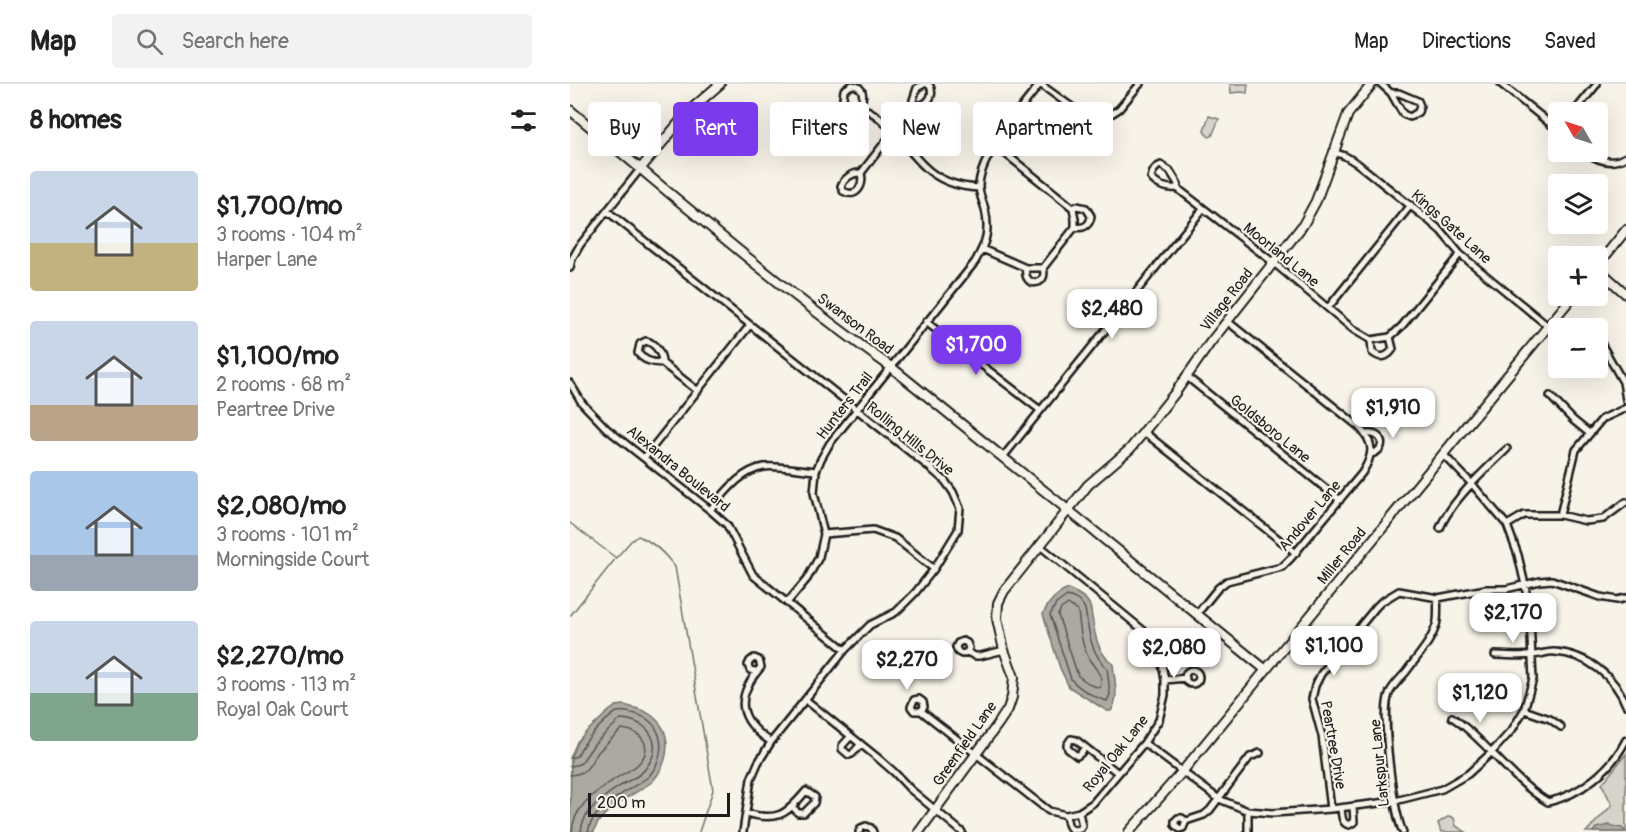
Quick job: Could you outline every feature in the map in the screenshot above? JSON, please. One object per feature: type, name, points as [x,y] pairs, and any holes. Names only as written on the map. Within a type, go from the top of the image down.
[{"type":"street","points":[[570,268],[580,244],[641,168],[688,112],[720,84]]},
{"type":"street","points":[[913,102],[917,88],[926,84],[930,86],[932,94],[925,102]]},
{"type":"street","points":[[1040,84],[1083,115],[1102,120],[1119,109],[1140,84]]},
{"type":"street","name":"Hunters Trail","points":[[1026,102],[1040,84]]},
{"type":"street","name":"Village Road","points":[[1068,510],[1088,485],[1130,449],[1303,225],[1311,213],[1348,114],[1372,84]]},
{"type":"street","points":[[1381,84],[1391,93],[1403,114],[1410,117],[1418,112],[1420,106],[1418,101],[1399,93],[1391,93]]},
{"type":"street","points":[[1501,84],[1548,122]]},
{"type":"street","points":[[1582,102],[1597,84]]},
{"type":"street","points":[[862,100],[860,88],[848,87],[843,94],[845,102],[862,100],[881,115]]},
{"type":"street","name":"Swanson Road","points":[[570,110],[835,327],[891,367],[1266,670]]},
{"type":"street","points":[[861,173],[856,172],[843,181],[841,186],[843,191],[855,193],[859,188],[861,173],[881,148]]},
{"type":"street","name":"Kings Gate Lane","points":[[1333,152],[1352,160],[1411,206],[1441,231],[1460,254],[1548,326]]},
{"type":"street","points":[[915,156],[923,166],[950,183],[979,188]]},
{"type":"street","name":"Hunters Trail","points":[[788,603],[807,579],[819,558],[824,534],[814,493],[816,471],[820,459],[830,443],[975,262],[982,249],[988,227],[979,188],[984,165],[990,156]]},
{"type":"street","points":[[1008,156],[1073,208],[1076,219],[1075,226],[1043,268],[1043,279],[1032,283],[1027,280],[1026,268]]},
{"type":"street","points":[[1608,161],[1626,157]]},
{"type":"street","name":"Moorland Lane","points":[[1177,188],[1178,184],[1170,171],[1161,165],[1151,173],[1154,183],[1170,189],[1177,188],[1274,262],[1354,330],[1371,340],[1372,352],[1377,356],[1390,355],[1393,349],[1390,337],[1402,326],[1460,254]]},
{"type":"street","points":[[1073,208],[1077,206],[1086,208],[1090,216],[1090,220],[1084,227],[1075,226]]},
{"type":"street","points":[[1328,308],[1411,206]]},
{"type":"street","points":[[1004,457],[1203,209]]},
{"type":"street","name":"Rolling Hills Drive","points":[[607,211],[929,467],[945,481],[960,508],[958,530],[934,569],[896,612],[870,625],[845,650],[771,742],[751,779],[743,832]]},
{"type":"street","points":[[1608,254],[1626,230]]},
{"type":"street","points":[[982,249],[1026,268],[1043,268]]},
{"type":"street","points":[[1608,277],[1626,294]]},
{"type":"street","name":"Miller Road","points":[[1556,318],[1565,306]]},
{"type":"street","name":"Andover Lane","points":[[1197,614],[1218,588],[1227,581],[1282,567],[1362,473],[1371,454],[1377,453],[1381,448],[1382,441],[1372,433],[1366,434],[1227,321]]},
{"type":"street","points":[[926,322],[1040,411]]},
{"type":"street","points":[[644,458],[750,325]]},
{"type":"street","name":"Miller Road","points":[[1129,832],[1182,772],[1548,328]]},
{"type":"street","points":[[1371,340],[1390,337]]},
{"type":"street","points":[[662,363],[662,358],[651,342],[646,341],[640,344],[638,353],[641,358],[662,363],[698,391]]},
{"type":"street","points":[[1608,356],[1623,382],[1626,400]]},
{"type":"street","name":"Goldsboro Lane","points":[[1185,376],[1340,500]]},
{"type":"street","name":"Alexandra Boulevard","points":[[570,383],[582,403],[607,429],[727,525],[753,576],[845,650]]},
{"type":"street","points":[[1550,396],[1589,433]]},
{"type":"street","points":[[1560,515],[1576,450],[1602,419],[1626,408]]},
{"type":"street","points":[[1144,432],[1296,553]]},
{"type":"street","points":[[1366,434],[1371,454]]},
{"type":"street","points":[[1440,528],[1444,518],[1472,484],[1507,449]]},
{"type":"street","points":[[1144,743],[1219,799],[1248,811],[1273,813],[1395,801],[1442,789],[1468,774],[1492,752],[1512,730],[1524,710],[1533,679],[1530,619],[1525,585],[1518,555],[1507,525],[1443,454]]},
{"type":"street","points":[[711,510],[735,483],[749,472],[765,467],[816,471]]},
{"type":"street","points":[[1507,525],[1524,515],[1560,515],[1586,521],[1603,519],[1626,502]]},
{"type":"street","name":"Greenfield Lane","points":[[919,832],[1008,709],[1014,677],[1004,650],[997,620],[998,603],[1004,591],[1068,510]]},
{"type":"street","points":[[824,534],[873,530],[895,538],[934,569]]},
{"type":"street","name":"Royal Oak Lane","points":[[921,711],[1049,811],[1066,815],[1079,812],[1093,803],[1144,743],[1159,720],[1165,695],[1165,680],[1159,646],[1149,635],[1039,545]]},
{"type":"street","name":"Peartree Drive","points":[[1331,809],[1322,736],[1312,699],[1318,680],[1381,602],[1399,591],[1438,598],[1552,580],[1600,597],[1617,600],[1626,598]]},
{"type":"street","name":"Larkspur Lane","points":[[1403,832],[1390,769],[1386,706],[1389,693],[1424,648],[1437,623],[1438,598]]},
{"type":"street","points":[[967,652],[980,656],[1004,650]]},
{"type":"street","points":[[1495,655],[1532,656],[1553,651],[1570,655],[1603,672],[1624,691],[1626,705]]},
{"type":"street","points":[[755,671],[743,696],[744,712],[752,727],[771,742]]},
{"type":"street","points":[[1165,680],[1186,678]]},
{"type":"street","points":[[806,700],[851,735],[910,789],[962,832]]},
{"type":"street","points":[[1524,710],[1550,719],[1561,727]]},
{"type":"street","points":[[1452,717],[1467,727],[1522,783],[1548,802],[1563,799],[1585,787],[1602,771],[1626,740]]},
{"type":"street","points":[[851,735],[842,749],[849,755],[861,744]]},
{"type":"street","points":[[1085,747],[1118,774]]},
{"type":"street","points":[[1186,821],[1204,815],[1219,799],[1250,757],[1260,753]]},
{"type":"street","points":[[1341,808],[1342,820],[1349,825],[1354,822],[1355,818],[1353,806]]},
{"type":"street","points":[[746,813],[762,818],[778,816],[793,807]]},
{"type":"street","points":[[1248,811],[1248,832]]},
{"type":"street","name":"Royal Oak Lane","points":[[1066,815],[1068,828],[1075,832],[1082,826],[1079,812]]},
{"type":"street","points":[[859,832],[866,826],[873,832]]},
{"type":"shaded area","points":[[1230,84],[1248,84],[1247,93],[1231,93]]},
{"type":"shaded area","points":[[1209,116],[1219,119],[1212,136],[1209,137],[1204,130]]},
{"type":"shaded area","points":[[1626,754],[1626,832],[1586,832],[1612,805],[1602,784]]},
{"type":"shaded area","points":[[1449,816],[1454,818],[1456,826],[1466,832],[1441,832],[1438,823]]},
{"type":"water","points":[[1068,589],[1082,596],[1089,604],[1098,643],[1103,654],[1113,664],[1116,694],[1111,711],[1107,711],[1069,687],[1060,668],[1043,614],[1053,599]]},
{"type":"water","points":[[624,705],[648,713],[663,729],[667,747],[663,765],[652,782],[610,810],[597,824],[594,832],[570,832],[571,756],[577,742],[585,733],[609,711],[616,706]]},
{"type":"water","points":[[1609,825],[1622,828],[1626,832],[1593,832],[1596,828]]},
{"type":"waterway","points":[[570,523],[616,558],[638,536],[659,549],[675,567],[713,790],[699,832]]},
{"type":"waterway","points":[[570,616],[616,558]]}]
